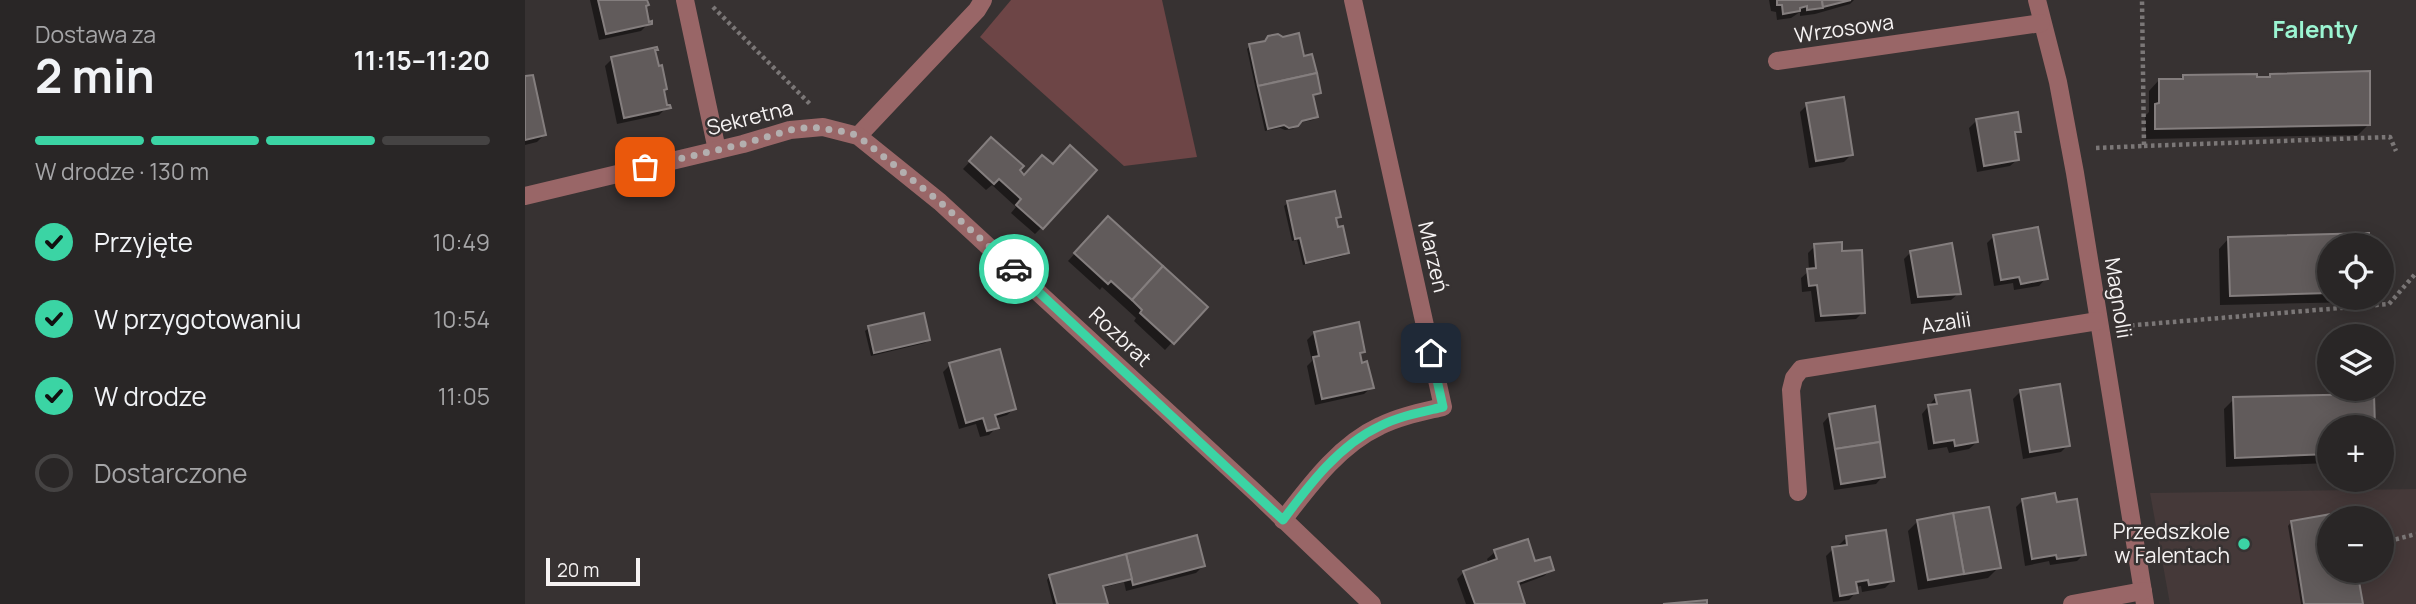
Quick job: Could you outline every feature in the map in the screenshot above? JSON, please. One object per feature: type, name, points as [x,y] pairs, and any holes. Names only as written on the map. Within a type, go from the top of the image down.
[{"type":"street","points":[[685,0],[717,150]]},
{"type":"street","points":[[858,136],[977,10],[983,0]]},
{"type":"street","name":"Marzeń","points":[[1283,520],[1329,465],[1362,436],[1400,418],[1443,407],[1353,0]]},
{"type":"street","name":"Magnolii","points":[[2037,0],[2058,82],[2070,149],[2144,598]]},
{"type":"street","name":"Wrzosowa","points":[[1777,61],[2041,23]]},
{"type":"street","name":"Sekretna","points":[[525,196],[790,130],[823,127]]},
{"type":"street","name":"Rozbrat","points":[[823,127],[858,136],[940,202],[1372,604]]},
{"type":"street","name":"Azalii","points":[[1798,492],[1791,390],[1794,378],[1801,369],[2099,324]]},
{"type":"street","points":[[2072,604],[2144,598]]},
{"type":"path","points":[[2141,0],[2144,146]]},
{"type":"path","points":[[711,5],[802,94],[812,105],[823,127]]},
{"type":"path","points":[[2070,149],[2390,137],[2396,151]]},
{"type":"path","points":[[2099,324],[2389,304],[2416,273]]},
{"type":"path","points":[[2394,540],[2416,534]]},
{"type":"shaded area","points":[[1011,0],[1162,0],[1197,157],[1124,166],[980,37]]},
{"type":"shaded area","name":"Przedszkole w Falentach","points":[[2394,489],[2416,489],[2416,604],[2170,604],[2150,493],[2394,492]]},
{"type":"building","points":[[598,0],[647,0],[649,22],[652,21],[652,24],[606,34]]},
{"type":"building","points":[[1777,0],[1822,0],[1823,8],[1807,10],[1807,6],[1800,8],[1800,11],[1783,14],[1782,5],[1777,5]]},
{"type":"building","points":[[1822,0],[1851,0],[1823,7]]},
{"type":"building","points":[[1299,33],[1304,56],[1312,54],[1317,73],[1258,86],[1249,44],[1265,41],[1268,36],[1278,34],[1283,37]]},
{"type":"building","points":[[657,47],[658,50],[655,50],[659,66],[662,65],[667,89],[664,90],[667,105],[671,108],[624,118],[611,57]]},
{"type":"building","points":[[2370,71],[2370,125],[2155,129],[2159,79],[2183,79],[2183,75],[2257,74],[2257,77],[2270,77],[2270,74]]},
{"type":"building","points":[[1317,73],[1321,93],[1313,95],[1318,117],[1302,121],[1298,126],[1289,128],[1284,125],[1268,129],[1258,86]]},
{"type":"building","points":[[533,75],[546,135],[525,140],[525,76]]},
{"type":"building","points":[[1844,97],[1853,155],[1816,161],[1806,103]]},
{"type":"building","points":[[2018,112],[2021,132],[2015,132],[2019,160],[1984,166],[1976,119]]},
{"type":"building","points":[[991,137],[1024,166],[1020,170],[1024,175],[1042,155],[1053,164],[1070,145],[1097,170],[1043,229],[1016,205],[1021,199],[999,179],[994,184],[969,161]]},
{"type":"building","points":[[1335,191],[1341,217],[1336,218],[1338,227],[1343,226],[1349,253],[1306,263],[1300,238],[1295,239],[1287,201]]},
{"type":"building","points":[[1108,216],[1163,266],[1132,300],[1111,281],[1108,284],[1074,253]]},
{"type":"building","points":[[2038,227],[2048,279],[2021,284],[2019,277],[2001,280],[1993,235]]},
{"type":"building","points":[[2317,234],[2317,293],[2230,296],[2228,237]]},
{"type":"building","points":[[1842,242],[1842,251],[1862,250],[1865,313],[1821,316],[1817,285],[1809,286],[1807,269],[1816,268],[1814,244]]},
{"type":"building","points":[[1952,243],[1961,294],[1918,297],[1910,251]]},
{"type":"building","points":[[1163,266],[1208,307],[1174,344],[1140,313],[1142,310],[1132,300]]},
{"type":"building","points":[[924,313],[930,340],[874,353],[868,326]]},
{"type":"building","points":[[1359,322],[1365,352],[1360,353],[1362,363],[1367,361],[1374,388],[1322,399],[1313,357],[1319,356],[1314,332]]},
{"type":"building","points":[[1000,349],[1016,409],[995,415],[999,428],[987,431],[983,418],[966,423],[949,363]]},
{"type":"building","points":[[2060,384],[2070,446],[2030,452],[2020,390]]},
{"type":"building","points":[[1970,390],[1978,442],[1955,446],[1954,440],[1934,443],[1928,405],[1937,404],[1935,395]]},
{"type":"building","points":[[2317,395],[2317,401],[2374,401],[2375,415],[2317,415],[2317,455],[2235,458],[2233,397]]},
{"type":"building","points":[[1875,406],[1880,442],[1835,449],[1829,414]]},
{"type":"building","points":[[1880,442],[1885,477],[1841,484],[1835,449]]},
{"type":"building","points":[[2055,493],[2057,502],[2077,499],[2086,555],[2057,559],[2056,555],[2032,559],[2022,499]]},
{"type":"building","points":[[1989,507],[2001,568],[1964,574],[1953,513]]},
{"type":"building","points":[[1953,513],[1964,574],[1928,580],[1917,520]]},
{"type":"building","points":[[2317,516],[2317,583],[2359,583],[2363,604],[2304,604],[2291,521]]},
{"type":"building","points":[[1886,530],[1894,581],[1869,585],[1868,580],[1856,582],[1858,593],[1840,596],[1832,547],[1847,545],[1846,536]]},
{"type":"building","points":[[1197,535],[1205,566],[1133,585],[1126,554]]},
{"type":"building","points":[[1528,539],[1535,561],[1550,557],[1554,570],[1518,582],[1525,604],[1475,604],[1463,571],[1497,559],[1494,550]]},
{"type":"building","points":[[1126,554],[1132,579],[1103,586],[1108,604],[1057,604],[1049,575]]},
{"type":"building","points":[[1707,600],[1707,604],[1663,604]]},
{"type":"way so far","points":[[645,167],[790,130],[823,127],[847,132],[858,136],[940,202],[1014,269]]},
{"type":"place","name":"Przedszkole w Falentach","points":[[2244,544]]},
{"type":"district","name":"Falenty","points":[[2315,30]]},
{"type":"route","points":[[1014,269],[1283,520],[1329,465],[1362,436],[1400,418],[1443,407],[1431,353]]}]
